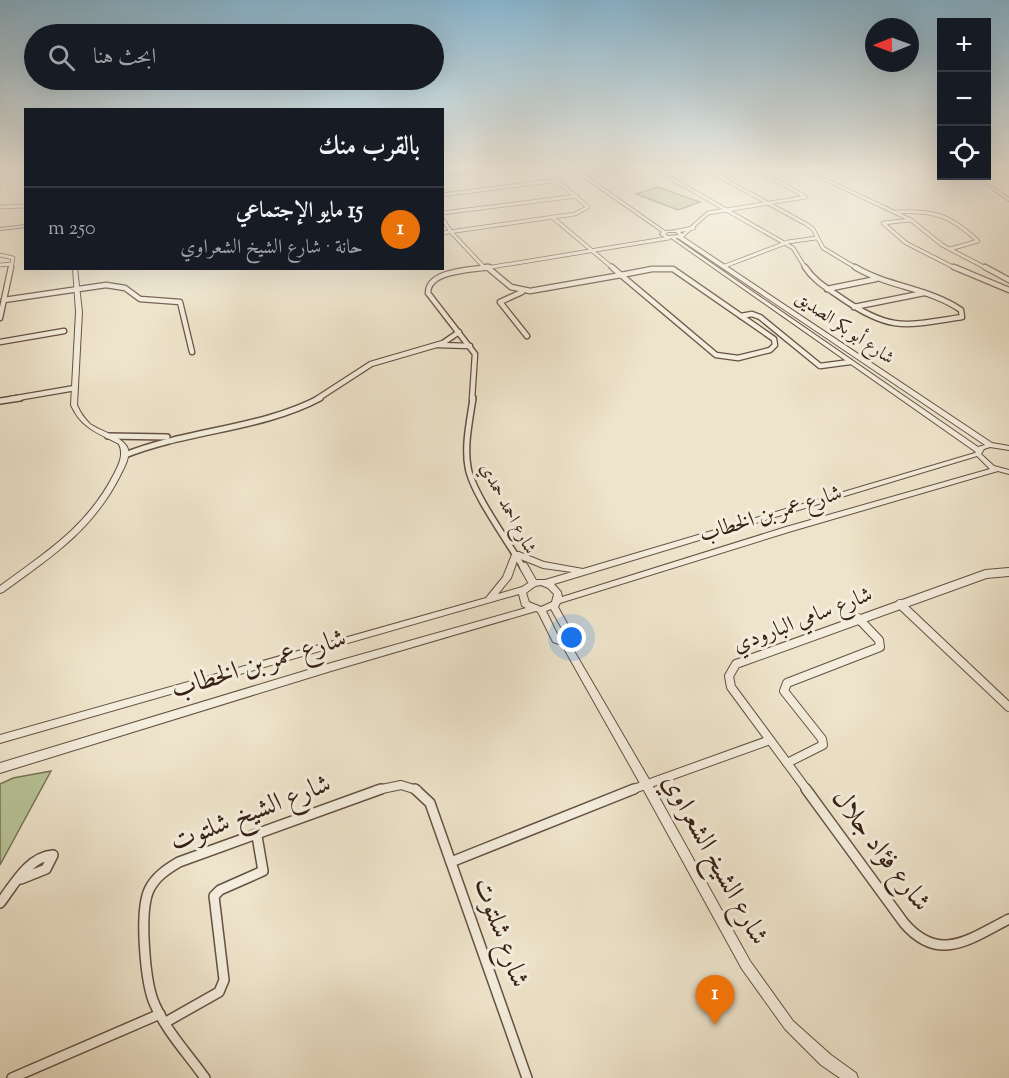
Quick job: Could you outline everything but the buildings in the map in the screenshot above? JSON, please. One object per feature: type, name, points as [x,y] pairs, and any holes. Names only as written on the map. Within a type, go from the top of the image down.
[{"type":"street","points":[[444,233],[543,218]]},
{"type":"street","points":[[527,336],[500,302],[523,291],[620,275],[660,268],[673,269],[774,339],[773,348],[738,358],[716,355],[620,275],[590,250],[554,218]]},
{"type":"street","points":[[644,218],[663,232],[678,234]]},
{"type":"street","name":"شارع أبو بكر الصديق","points":[[655,218],[990,445]]},
{"type":"street","points":[[671,238],[695,228],[701,218]]},
{"type":"street","points":[[739,218],[796,250],[812,278],[876,320],[908,326],[962,317],[963,312],[955,304],[877,279],[826,251],[809,226],[795,218]]},
{"type":"street","points":[[908,218],[949,249],[1009,280]]},
{"type":"street","points":[[948,218],[978,241],[949,249]]},
{"type":"street","points":[[911,220],[883,223],[896,236],[930,255],[1009,290]]},
{"type":"street","points":[[444,221],[451,232],[506,286],[523,291]]},
{"type":"street","points":[[0,231],[24,228]]},
{"type":"street","name":"شارع أبو بكر الصديق","points":[[663,232],[979,452],[985,463],[997,469]]},
{"type":"street","name":"شارع احمد حمدي","points":[[641,240],[663,232]]},
{"type":"street","name":"شارع احمد حمدي","points":[[533,583],[476,488],[468,469],[467,450],[476,366],[475,354],[428,292],[428,286],[443,275],[641,240],[671,238]]},
{"type":"street","points":[[725,266],[785,243],[816,238]]},
{"type":"street","points":[[0,255],[11,256],[12,264],[0,318]]},
{"type":"street","points":[[0,265],[12,264]]},
{"type":"street","points":[[0,590],[53,552],[86,523],[111,490],[125,456],[121,443],[92,429],[77,414],[74,405],[77,288],[75,270]]},
{"type":"street","points":[[826,289],[877,279]]},
{"type":"street","points":[[2,302],[77,288],[113,285],[125,288],[140,299],[180,302],[192,352]]},
{"type":"street","points":[[854,307],[925,293]]},
{"type":"street","points":[[741,316],[752,314],[760,317],[820,366],[827,367],[850,362]]},
{"type":"street","points":[[0,342],[64,331]]},
{"type":"street","points":[[125,456],[176,436],[304,406],[329,393],[372,364],[451,338],[459,332]]},
{"type":"street","points":[[431,345],[470,346]]},
{"type":"street","points":[[0,401],[75,388]]},
{"type":"street","points":[[108,436],[176,436]]},
{"type":"street","points":[[1000,446],[1009,444]]},
{"type":"street","points":[[990,445],[1009,448]]},
{"type":"street","name":"شارع عمر بن الخطاب","points":[[546,583],[979,452],[990,445]]},
{"type":"street","points":[[997,469],[1009,472]]},
{"type":"street","name":"شارع عمر بن الخطاب","points":[[555,604],[789,529],[997,469]]},
{"type":"street","points":[[487,601],[507,578],[516,554],[553,568],[584,572]]},
{"type":"street","name":"شارع سامي البارودي","points":[[770,740],[731,687],[728,678],[731,668],[739,661],[986,574],[1009,572]]},
{"type":"street","points":[[533,583],[546,583],[557,591],[555,604],[537,609],[523,601],[523,590],[533,583]]},
{"type":"street","name":"شارع عمر بن الخطاب","points":[[0,739],[523,590]]},
{"type":"street","name":"شارع الشيخ الشعراوي","points":[[555,604],[569,634],[569,640],[565,643]]},
{"type":"street","name":"شارع سامي البارودي","points":[[900,604],[1009,707]]},
{"type":"street","name":"شارع عمر بن الخطاب","points":[[0,768],[331,667],[537,609]]},
{"type":"street","name":"شارع الشيخ الشعراوي","points":[[537,609],[556,640],[565,643],[746,964],[767,996],[789,1025],[826,1060],[851,1078]]},
{"type":"street","points":[[787,763],[823,745],[822,739],[784,688],[787,683],[880,647],[879,640],[858,618]]},
{"type":"street","points":[[451,862],[646,784],[770,740]]},
{"type":"street","name":"شارع فؤاد جلال","points":[[770,740],[904,923],[921,940],[938,946],[954,946],[1009,919]]},
{"type":"street","name":"شارع الشيخ شلتوت","points":[[205,1078],[163,1018],[151,996],[148,981],[146,896],[154,882],[166,870],[179,862],[258,836],[388,786],[401,784],[414,787],[423,793],[430,803]]},
{"type":"street","name":"شارع شلتوت","points":[[430,803],[527,1078]]},
{"type":"street","points":[[12,1078],[163,1018],[219,992],[224,980],[214,896],[220,890],[263,871],[258,836]]},
{"type":"street","points":[[0,903],[21,879]]},
{"type":"green space","points":[[51,771],[0,865],[0,784],[13,778]]},
{"type":"place","name":"15 مايو الإجتماعي","points":[[715,1025]]}]
